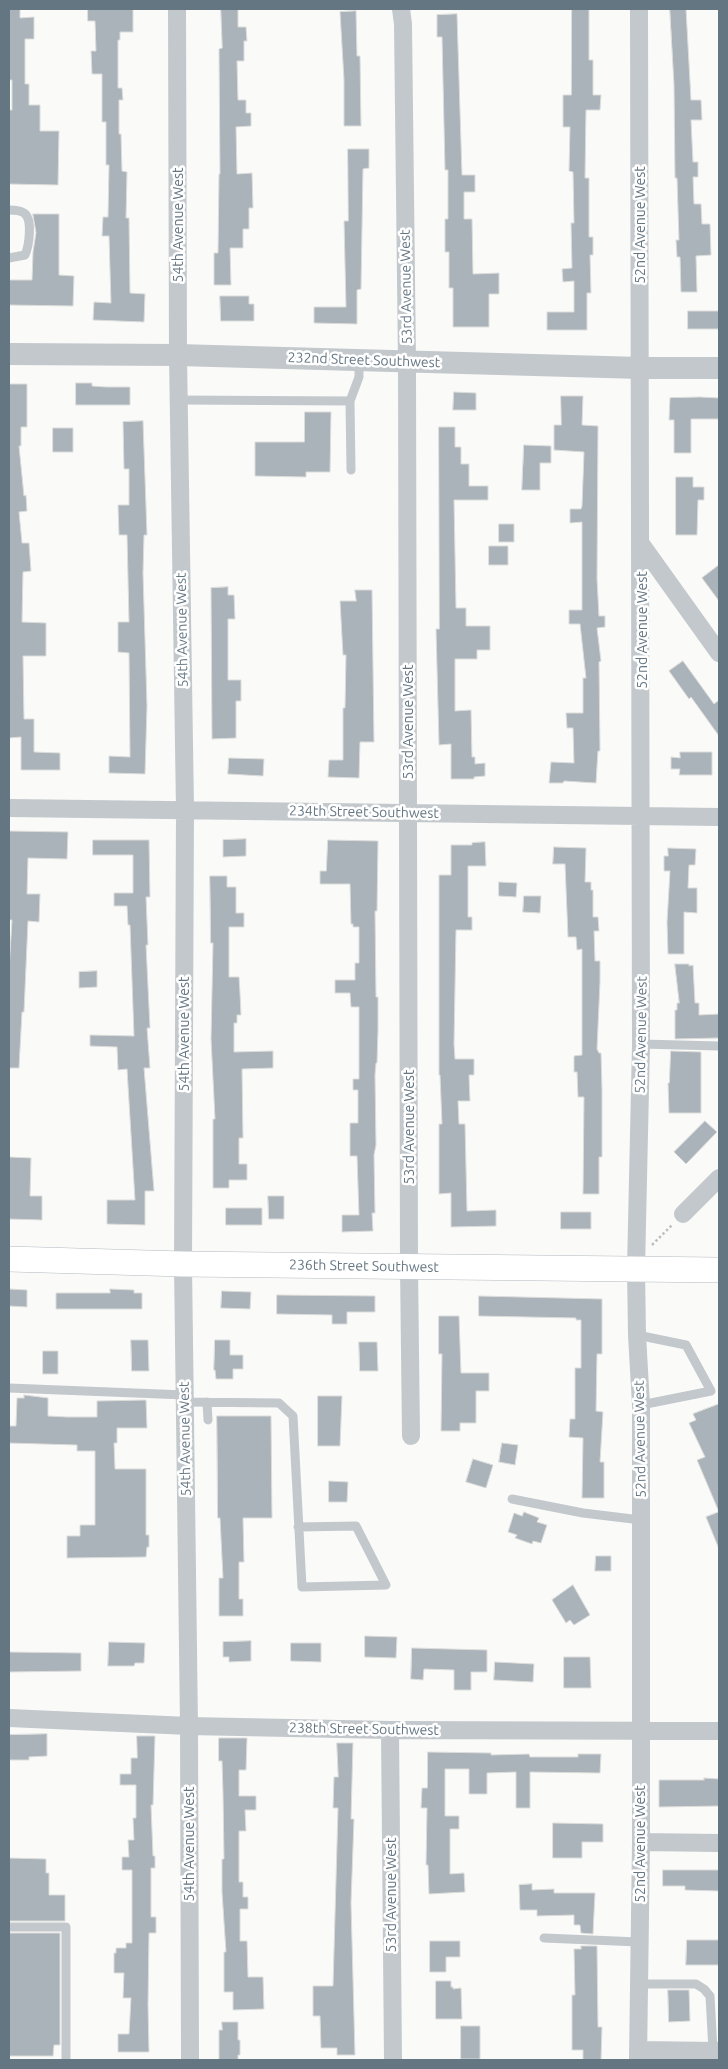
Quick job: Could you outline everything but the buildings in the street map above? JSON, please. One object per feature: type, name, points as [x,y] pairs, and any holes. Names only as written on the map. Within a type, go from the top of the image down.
[{"type":"main road","name":"236th Street Southwest","points":[[9,1259],[183,1264],[719,1270]]},
{"type":"street","name":"54th Avenue West","points":[[177,9],[178,400],[185,809],[183,1264],[190,2060]]},
{"type":"street","name":"53rd Avenue West","points":[[401,9],[403,24],[407,362],[411,1436]]},
{"type":"street","name":"52nd Avenue West","points":[[638,2055],[641,1730],[641,1404],[636,1269],[641,1044],[642,816],[639,9]]},
{"type":"street","name":"232nd Street Southwest","points":[[9,354],[178,355],[641,368],[719,368]]},
{"type":"street","points":[[641,544],[719,653]]},
{"type":"street","name":"234th Street Southwest","points":[[9,808],[719,817]]},
{"type":"street","points":[[683,1214],[719,1178]]},
{"type":"street","name":"238th Street Southwest","points":[[9,1718],[188,1726],[390,1730],[719,1731]]},
{"type":"street","name":"53rd Avenue West","points":[[390,1730],[393,2060]]},
{"type":"street","points":[[640,1842],[719,1843]]},
{"type":"street","points":[[638,2055],[716,2051]]},
{"type":"lane","points":[[9,210],[21,211],[29,219],[29,246],[25,255],[9,258]]},
{"type":"lane","points":[[351,470],[350,401],[359,377],[359,360]]},
{"type":"lane","points":[[178,400],[350,401]]},
{"type":"lane","points":[[641,1044],[719,1046]]},
{"type":"lane","points":[[637,1335],[686,1345],[711,1391],[641,1404]]},
{"type":"lane","points":[[9,1388],[185,1398],[207,1402],[279,1403],[293,1416],[298,1527],[302,1587],[386,1585],[356,1526],[298,1527]]},
{"type":"lane","points":[[207,1402],[208,1420]]},
{"type":"lane","points":[[512,1499],[583,1513],[641,1520]]},
{"type":"lane","points":[[9,1927],[66,1927],[66,2060]]},
{"type":"lane","points":[[544,1938],[640,1942]]},
{"type":"lane","points":[[639,1984],[696,1984],[704,1989],[710,1996],[716,2051]]},
{"type":"path","points":[[650,1246],[683,1214]]}]
